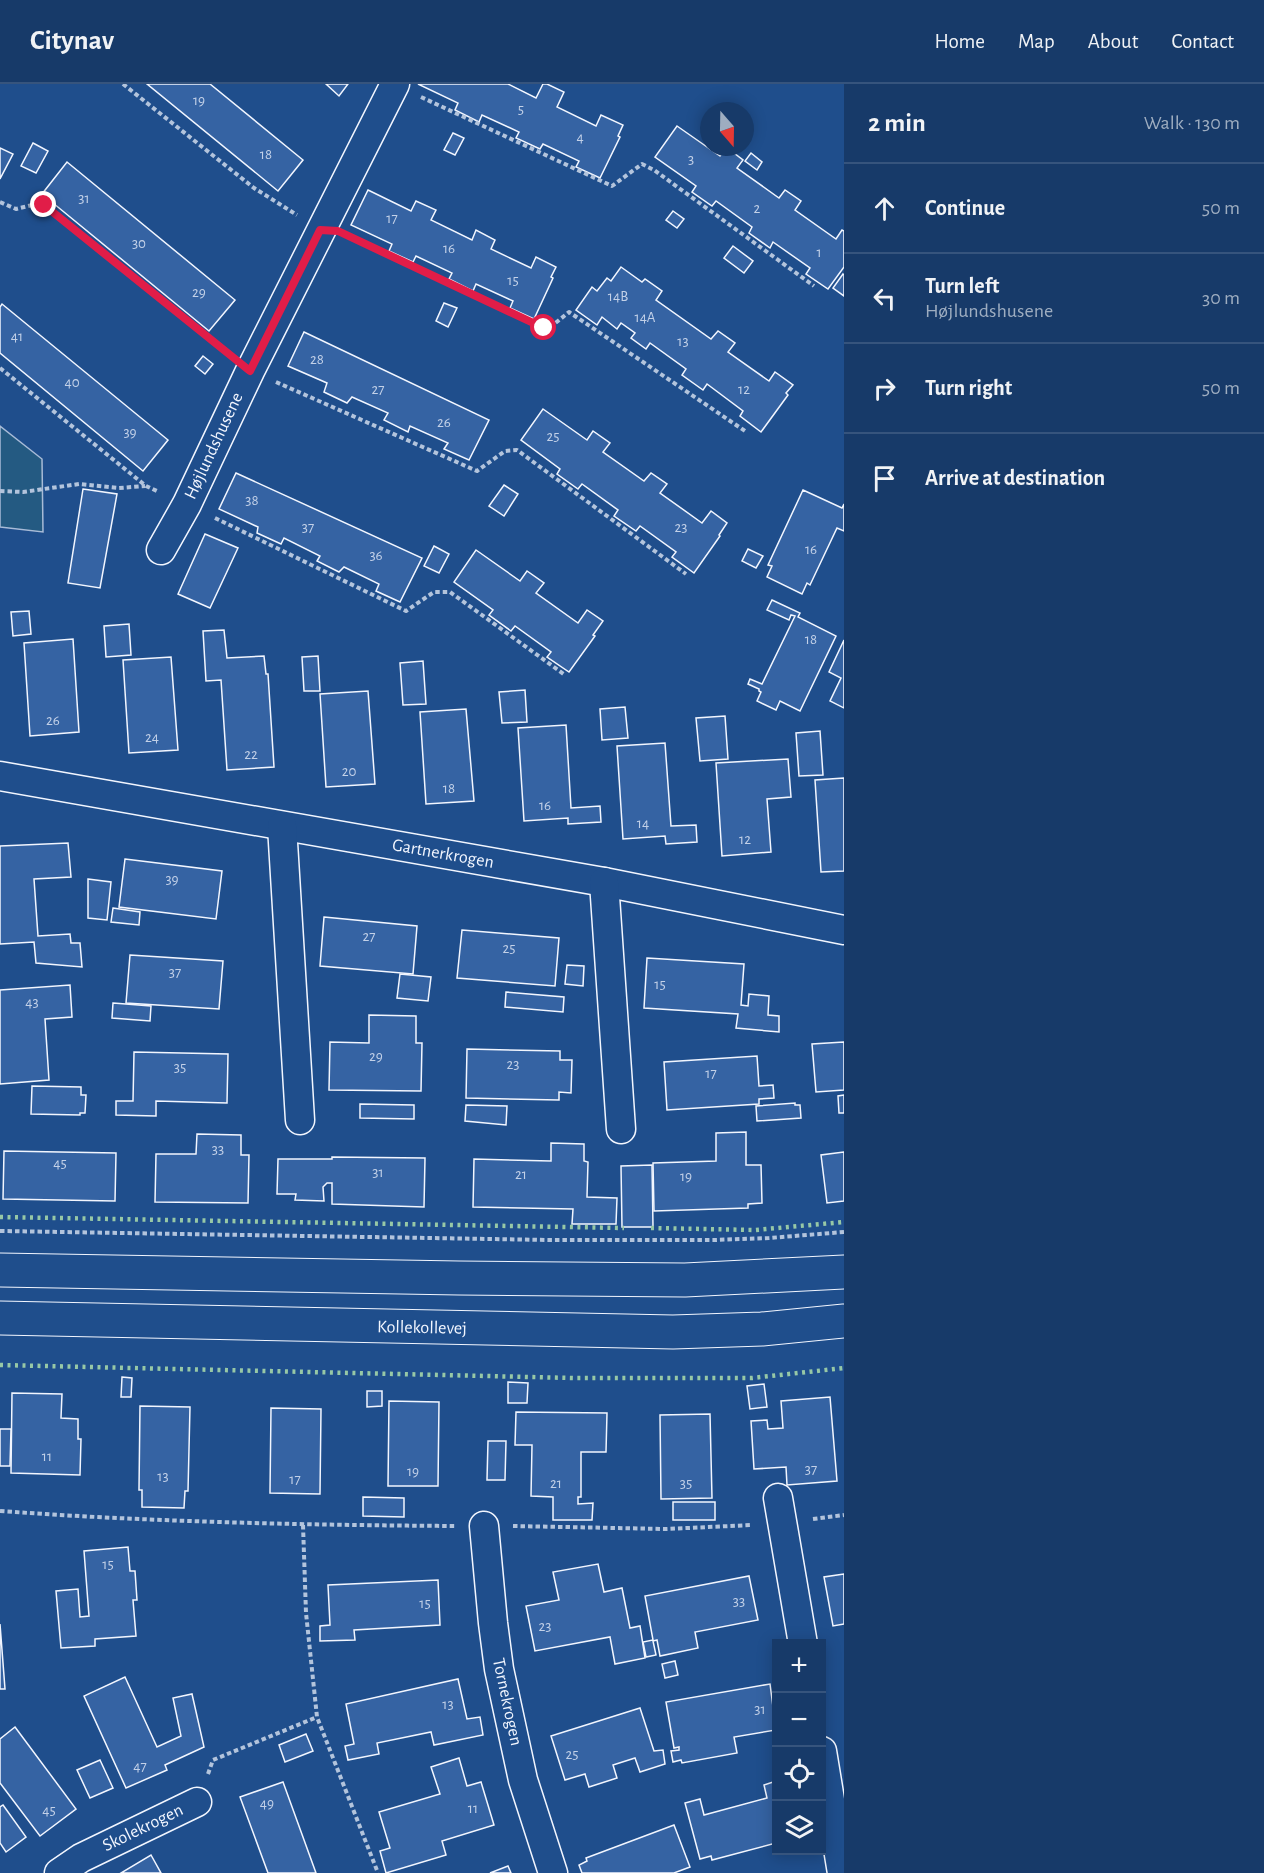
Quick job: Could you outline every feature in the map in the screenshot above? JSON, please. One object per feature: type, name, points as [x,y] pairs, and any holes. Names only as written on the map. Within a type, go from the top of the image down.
[{"type":"street","name":"Højlundshusene","points":[[161,550],[187,504],[250,371],[395,84]]},
{"type":"street","name":"Gartnerkrogen","points":[[0,776],[604,882],[844,930]]},
{"type":"street","points":[[282,826],[300,1120]]},
{"type":"street","points":[[604,882],[621,1129]]},
{"type":"street","points":[[0,1270],[685,1280],[844,1272]]},
{"type":"street","name":"Kollekollevej","points":[[0,1318],[673,1332],[762,1329],[844,1321]]},
{"type":"street","points":[[780,1510],[802,1639]]},
{"type":"street","name":"Tornekrogen","points":[[484,1526],[499,1669],[523,1780],[554,1873]]},
{"type":"street","points":[[826,1774],[843,1873]]},
{"type":"street","name":"Skolekrogen","points":[[59,1873],[81,1858],[197,1802]]},
{"type":"path","points":[[123,84],[254,188],[320,230],[338,231],[544,328],[553,325],[569,312],[745,431]]},
{"type":"path","points":[[395,84],[612,186],[642,164],[814,286]]},
{"type":"path","points":[[0,202],[16,209],[36,204],[44,205],[250,371],[477,471],[505,451],[517,450],[686,574]]},
{"type":"path","points":[[0,368],[146,486],[406,611],[434,592],[450,592],[565,675]]},
{"type":"path","points":[[0,491],[23,492],[79,484],[119,488],[146,486]]},
{"type":"path","points":[[0,1231],[644,1240],[769,1238],[844,1232]]},
{"type":"path","points":[[0,1511],[303,1525],[666,1529],[780,1510],[844,1515]]},
{"type":"path","points":[[303,1525],[306,1612],[318,1717],[378,1873]]},
{"type":"path","points":[[197,1802],[213,1760],[318,1717]]},
{"type":"shaded area","points":[[0,426],[42,459],[43,532],[0,527]]},
{"type":"building","points":[[147,84],[210,84],[303,160],[278,191]]},
{"type":"building","points":[[326,84],[348,84],[339,96]]},
{"type":"building","points":[[418,84],[508,84],[536,98],[543,84],[547,84],[564,92],[557,107],[596,126],[601,115],[623,125],[618,136],[620,137],[600,178],[576,167],[579,161],[543,144],[540,149],[516,138],[519,132],[482,115],[479,122],[455,110],[458,103]]},
{"type":"building","points":[[677,126],[700,142],[700,156],[738,156],[743,160],[737,168],[779,198],[785,190],[801,201],[795,210],[836,239],[842,230],[844,231],[844,267],[828,289],[806,274],[810,268],[773,242],[770,248],[749,233],[752,227],[716,201],[712,206],[692,192],[696,186],[655,157]]},
{"type":"building","points":[[453,133],[464,138],[455,155],[444,150]]},
{"type":"building","points":[[33,143],[48,151],[36,173],[21,166]]},
{"type":"building","points":[[0,148],[13,154],[0,179]]},
{"type":"building","points":[[754,155],[762,162],[757,170],[745,161],[749,156]]},
{"type":"building","points":[[67,162],[235,300],[209,331],[42,194]]},
{"type":"building","points":[[368,190],[411,211],[416,201],[436,210],[431,220],[472,240],[476,230],[495,240],[491,249],[531,268],[536,257],[556,267],[534,319],[510,308],[513,301],[476,284],[473,291],[449,279],[452,273],[416,256],[413,262],[389,251],[392,244],[351,225]]},
{"type":"building","points":[[673,211],[684,219],[677,228],[666,220]]},
{"type":"building","points":[[733,246],[753,261],[744,273],[724,258]]},
{"type":"building","points":[[621,267],[642,282],[645,279],[662,291],[656,300],[711,339],[718,331],[735,343],[728,352],[769,381],[775,372],[793,385],[761,432],[740,416],[743,411],[707,384],[703,390],[682,375],[686,369],[650,343],[646,349],[631,338],[635,333],[621,323],[617,329],[602,317],[597,325],[576,310],[592,287],[597,291],[607,278],[611,281]]},
{"type":"building","points":[[844,275],[844,296],[833,288]]},
{"type":"building","points":[[444,303],[457,308],[448,327],[436,321]]},
{"type":"building","points":[[2,304],[168,440],[143,471],[0,353],[0,307]]},
{"type":"building","points":[[304,332],[489,420],[469,460],[444,449],[448,443],[410,426],[408,432],[384,420],[388,413],[352,397],[347,403],[324,392],[327,383],[288,366]]},
{"type":"building","points":[[203,356],[213,364],[205,374],[195,366]]},
{"type":"building","points":[[543,409],[587,440],[593,431],[610,443],[603,452],[644,481],[651,473],[667,484],[660,493],[702,523],[711,511],[727,523],[694,573],[672,557],[676,552],[640,526],[636,531],[614,516],[618,510],[582,484],[578,489],[557,474],[560,469],[521,440]]},
{"type":"building","points":[[236,473],[422,558],[400,602],[376,591],[379,584],[344,567],[339,572],[317,561],[320,556],[284,538],[281,544],[257,533],[258,527],[219,509]]},
{"type":"building","points":[[504,485],[518,494],[504,516],[489,506]]},
{"type":"building","points":[[83,489],[117,494],[100,588],[68,583]]},
{"type":"building","points":[[803,490],[842,508],[844,504],[844,531],[837,528],[810,585],[807,583],[802,594],[767,577],[772,566],[768,565]]},
{"type":"building","points":[[205,534],[238,548],[210,608],[178,594]]},
{"type":"building","points":[[434,546],[449,554],[439,573],[424,566]]},
{"type":"building","points":[[748,549],[763,556],[756,568],[742,561]]},
{"type":"building","points":[[476,550],[520,581],[527,571],[544,583],[536,593],[578,623],[587,610],[603,621],[569,672],[547,657],[551,652],[515,626],[511,631],[489,615],[493,610],[454,582]]},
{"type":"building","points":[[772,600],[800,613],[798,617],[836,636],[800,711],[780,701],[776,710],[757,701],[761,692],[748,684],[750,679],[762,684],[795,616],[791,615],[789,620],[767,610]]},
{"type":"building","points":[[29,611],[31,634],[13,636],[11,612]]},
{"type":"building","points":[[129,624],[131,655],[106,657],[104,626]]},
{"type":"building","points":[[224,630],[227,658],[264,656],[266,674],[268,674],[274,767],[227,770],[221,680],[206,681],[203,631]]},
{"type":"building","points":[[73,639],[79,732],[30,736],[24,643]]},
{"type":"building","points":[[844,640],[844,708],[830,701],[841,678],[829,672]]},
{"type":"building","points":[[318,656],[320,691],[304,691],[302,657]]},
{"type":"building","points":[[171,657],[178,750],[129,753],[123,660]]},
{"type":"building","points":[[423,661],[426,704],[403,705],[400,663]]},
{"type":"building","points":[[525,690],[527,722],[502,723],[499,692]]},
{"type":"building","points":[[368,691],[375,784],[326,787],[320,694]]},
{"type":"building","points":[[625,707],[628,738],[602,740],[600,709]]},
{"type":"building","points":[[466,709],[474,801],[426,804],[420,712]]},
{"type":"building","points":[[725,716],[728,759],[700,761],[696,718]]},
{"type":"building","points":[[566,725],[571,808],[600,806],[601,822],[568,824],[568,818],[524,821],[518,728]]},
{"type":"building","points":[[820,731],[823,775],[799,776],[796,733]]},
{"type":"building","points":[[665,743],[671,826],[696,825],[697,842],[666,844],[665,836],[623,839],[617,746]]},
{"type":"building","points":[[788,759],[791,797],[767,799],[771,852],[722,856],[716,763]]},
{"type":"building","points":[[844,778],[844,871],[821,872],[815,780]]},
{"type":"building","points":[[68,843],[71,877],[34,879],[38,936],[70,934],[71,943],[80,943],[82,967],[36,963],[34,942],[0,944],[0,846]]},
{"type":"building","points":[[125,859],[222,871],[216,919],[119,907]]},
{"type":"building","points":[[88,879],[111,882],[107,920],[88,918]]},
{"type":"building","points":[[113,908],[140,912],[139,925],[111,922]]},
{"type":"building","points":[[324,917],[417,926],[413,974],[320,966]]},
{"type":"building","points":[[462,930],[559,938],[555,986],[457,978]]},
{"type":"building","points":[[130,955],[223,961],[219,1009],[126,1003]]},
{"type":"building","points":[[647,958],[744,964],[741,1005],[748,1006],[749,994],[769,996],[768,1015],[779,1016],[779,1032],[736,1028],[738,1014],[644,1008]]},
{"type":"building","points":[[567,965],[584,966],[583,986],[565,984]]},
{"type":"building","points":[[400,974],[431,977],[428,1001],[397,998]]},
{"type":"building","points":[[70,985],[72,1017],[45,1019],[49,1080],[0,1084],[0,990]]},
{"type":"building","points":[[506,992],[564,997],[563,1012],[505,1007]]},
{"type":"building","points":[[113,1003],[151,1006],[150,1021],[112,1018]]},
{"type":"building","points":[[369,1015],[416,1016],[416,1043],[422,1043],[421,1091],[329,1090],[330,1042],[369,1043]]},
{"type":"building","points":[[844,1042],[844,1090],[816,1092],[812,1044]]},
{"type":"building","points":[[467,1049],[560,1051],[560,1060],[572,1060],[571,1093],[559,1092],[559,1100],[466,1098]]},
{"type":"building","points":[[134,1052],[228,1054],[227,1103],[156,1101],[156,1116],[116,1115],[116,1101],[133,1101]]},
{"type":"building","points":[[757,1056],[759,1086],[773,1085],[774,1098],[759,1099],[759,1104],[667,1110],[664,1062]]},
{"type":"building","points":[[32,1086],[81,1087],[81,1095],[86,1095],[85,1113],[80,1113],[80,1115],[31,1114]]},
{"type":"building","points":[[844,1095],[844,1113],[839,1113],[838,1096]]},
{"type":"building","points":[[795,1103],[795,1105],[800,1105],[801,1118],[757,1121],[756,1106]]},
{"type":"building","points":[[360,1104],[414,1105],[414,1119],[360,1118]]},
{"type":"building","points":[[466,1105],[507,1106],[506,1125],[465,1121]]},
{"type":"building","points":[[746,1132],[746,1165],[761,1165],[762,1203],[748,1204],[748,1208],[654,1211],[653,1163],[716,1161],[716,1133]]},
{"type":"building","points":[[197,1134],[241,1135],[241,1155],[249,1155],[248,1203],[155,1202],[156,1154],[196,1154]]},
{"type":"building","points":[[551,1143],[584,1144],[584,1161],[588,1162],[587,1197],[617,1198],[616,1224],[572,1224],[573,1209],[473,1207],[474,1159],[551,1161]]},
{"type":"building","points":[[4,1151],[116,1153],[115,1201],[3,1199]]},
{"type":"building","points":[[844,1152],[844,1201],[827,1203],[821,1155]]},
{"type":"building","points":[[332,1157],[425,1158],[424,1207],[332,1204],[332,1183],[327,1183],[323,1187],[324,1201],[295,1200],[296,1194],[277,1194],[278,1159],[332,1159]]},
{"type":"building","points":[[652,1165],[653,1227],[622,1227],[621,1166]]},
{"type":"building","points":[[122,1377],[132,1378],[131,1397],[121,1397]]},
{"type":"building","points":[[508,1382],[528,1383],[527,1403],[508,1403]]},
{"type":"building","points":[[764,1384],[767,1407],[750,1409],[747,1386]]},
{"type":"building","points":[[367,1391],[382,1391],[382,1406],[367,1407]]},
{"type":"building","points":[[12,1393],[62,1394],[61,1418],[78,1419],[78,1439],[81,1439],[80,1475],[11,1473]]},
{"type":"building","points":[[830,1397],[837,1481],[787,1485],[786,1467],[754,1469],[751,1421],[767,1420],[768,1429],[783,1428],[781,1401]]},
{"type":"building","points":[[389,1401],[439,1402],[438,1486],[388,1486]]},
{"type":"building","points":[[140,1406],[190,1407],[188,1491],[185,1491],[184,1508],[142,1507],[142,1490],[139,1490]]},
{"type":"building","points":[[271,1408],[321,1409],[320,1494],[270,1493]]},
{"type":"building","points":[[516,1412],[607,1413],[606,1452],[581,1452],[581,1497],[578,1497],[578,1504],[593,1503],[592,1520],[553,1520],[553,1497],[531,1496],[532,1445],[515,1445]]},
{"type":"building","points":[[710,1414],[712,1498],[661,1499],[660,1415]]},
{"type":"building","points":[[0,1429],[11,1429],[10,1466],[0,1466]]},
{"type":"building","points":[[488,1441],[506,1441],[505,1480],[487,1480]]},
{"type":"building","points":[[363,1497],[404,1498],[404,1517],[363,1516]]},
{"type":"building","points":[[673,1502],[715,1502],[715,1520],[673,1520]]},
{"type":"building","points":[[128,1547],[130,1571],[135,1571],[137,1600],[133,1600],[136,1636],[95,1639],[95,1646],[61,1648],[56,1591],[78,1589],[80,1617],[89,1616],[84,1551]]},
{"type":"building","points":[[598,1564],[604,1592],[622,1588],[630,1628],[640,1626],[645,1658],[615,1664],[610,1637],[535,1651],[526,1606],[559,1600],[553,1572]]},
{"type":"building","points":[[844,1574],[844,1624],[833,1626],[824,1577]]},
{"type":"building","points":[[749,1576],[758,1620],[695,1632],[698,1648],[660,1656],[657,1640],[653,1641],[656,1655],[646,1657],[643,1642],[653,1640],[645,1596]]},
{"type":"building","points":[[438,1580],[440,1625],[354,1630],[355,1640],[320,1641],[320,1626],[330,1625],[328,1585]]},
{"type":"building","points":[[0,1624],[5,1689],[0,1689]]},
{"type":"building","points":[[675,1661],[678,1675],[665,1678],[662,1664]]},
{"type":"building","points":[[125,1677],[157,1747],[181,1736],[173,1698],[192,1694],[204,1747],[165,1765],[167,1770],[126,1788],[84,1696]]},
{"type":"building","points":[[458,1679],[467,1719],[480,1717],[483,1735],[434,1745],[431,1732],[377,1743],[379,1754],[348,1760],[345,1746],[354,1744],[346,1704]]},
{"type":"building","points":[[770,1684],[772,1731],[734,1737],[737,1753],[682,1763],[681,1760],[673,1762],[671,1751],[679,1750],[679,1747],[674,1748],[666,1702]]},
{"type":"building","points":[[640,1708],[654,1751],[663,1750],[665,1764],[640,1772],[635,1758],[613,1765],[617,1778],[589,1787],[585,1774],[565,1780],[551,1736]]},
{"type":"building","points":[[15,1727],[76,1809],[40,1836],[0,1783],[0,1739]]},
{"type":"building","points":[[306,1734],[313,1751],[285,1762],[279,1745]]},
{"type":"building","points":[[459,1758],[467,1786],[481,1782],[494,1825],[442,1841],[446,1855],[386,1873],[380,1851],[390,1848],[379,1812],[440,1794],[431,1767]]},
{"type":"building","points":[[100,1760],[113,1788],[90,1798],[77,1770]]},
{"type":"building","points":[[283,1782],[316,1873],[268,1873],[240,1797]]},
{"type":"building","points":[[772,1782],[772,1844],[712,1860],[711,1856],[700,1859],[685,1803],[700,1799],[704,1815],[767,1798],[764,1785]]},
{"type":"building","points":[[3,1805],[26,1837],[6,1852],[0,1843],[0,1807]]},
{"type":"building","points":[[674,1825],[690,1867],[674,1873],[582,1873],[579,1865],[587,1861],[586,1858]]},
{"type":"building","points":[[151,1855],[161,1873],[121,1873]]},
{"type":"building","points":[[508,1866],[511,1873],[490,1873]]},
{"type":"hedge","points":[[0,1217],[624,1228]]},
{"type":"hedge","points":[[651,1228],[755,1230],[844,1222]]},
{"type":"hedge","points":[[0,1365],[574,1378],[752,1378],[844,1368]]},
{"type":"route","points":[[44,205],[250,371],[320,230],[338,231],[544,328]]}]
